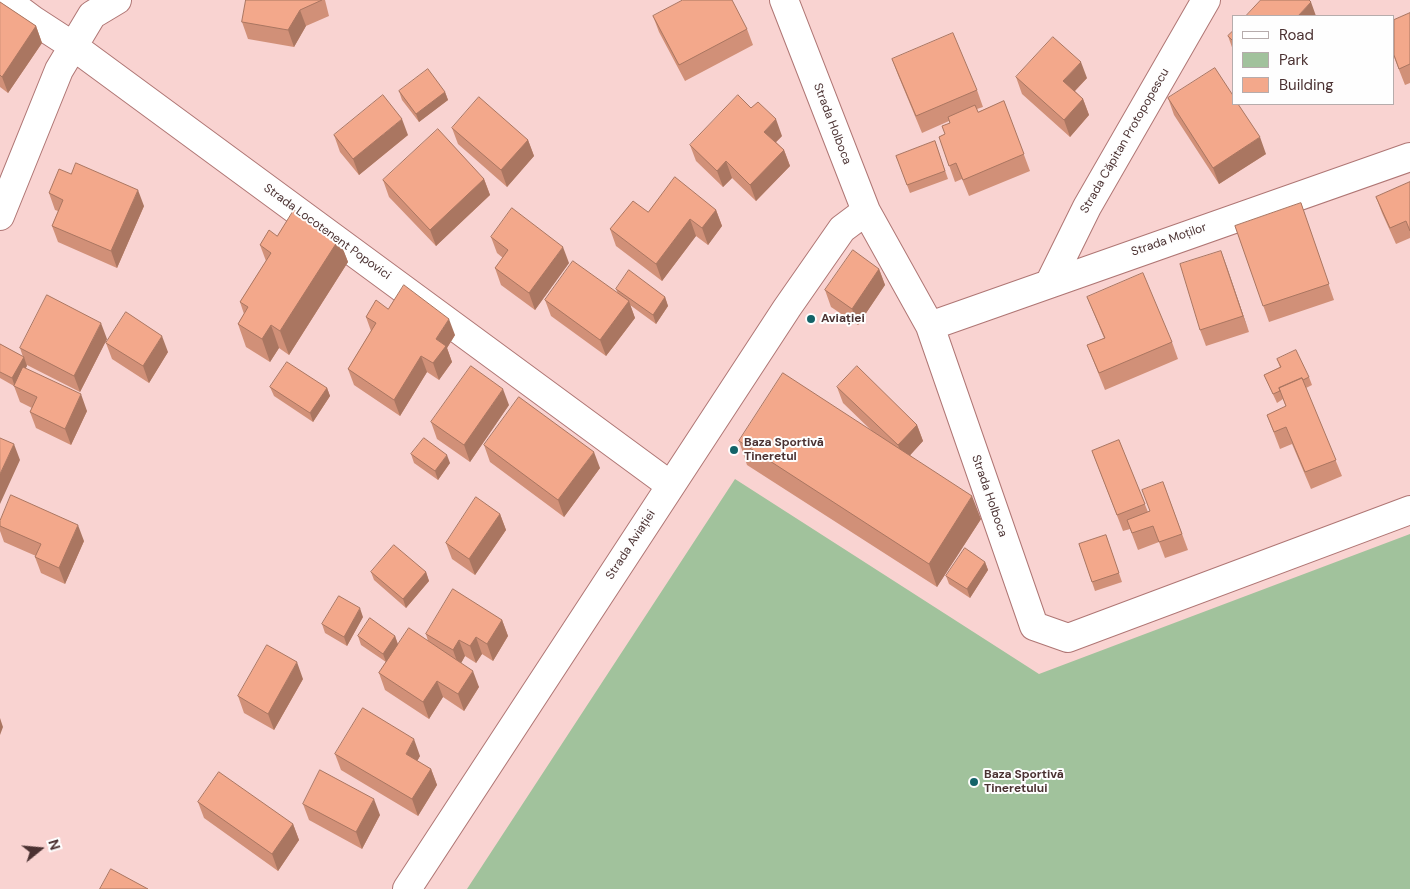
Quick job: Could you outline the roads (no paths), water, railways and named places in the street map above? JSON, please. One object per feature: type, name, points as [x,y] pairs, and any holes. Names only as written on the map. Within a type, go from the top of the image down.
[{"type":"street","name":"Strada Locotenent Popovici","points":[[6,0],[73,46],[670,485]]},
{"type":"street","points":[[0,216],[59,70],[92,15],[117,0]]},
{"type":"street","name":"Strada Holboca","points":[[784,0],[866,211],[930,326],[1034,626],[1068,638],[1410,510]]},
{"type":"street","name":"Strada Căpitan Protopopescu","points":[[1049,284],[1087,207],[1206,0]]},
{"type":"street","name":"Strada Moților","points":[[930,326],[1410,158]]},
{"type":"street","name":"Strada Aviației","points":[[407,889],[670,485],[842,229],[866,211]]},
{"type":"place","name":"Aviației","points":[[811,319]]},
{"type":"place","name":"Baza Sportivă Tineretul","points":[[734,450]]},
{"type":"place","name":"Baza Sportivă Tineretului","points":[[974,782]]}]
